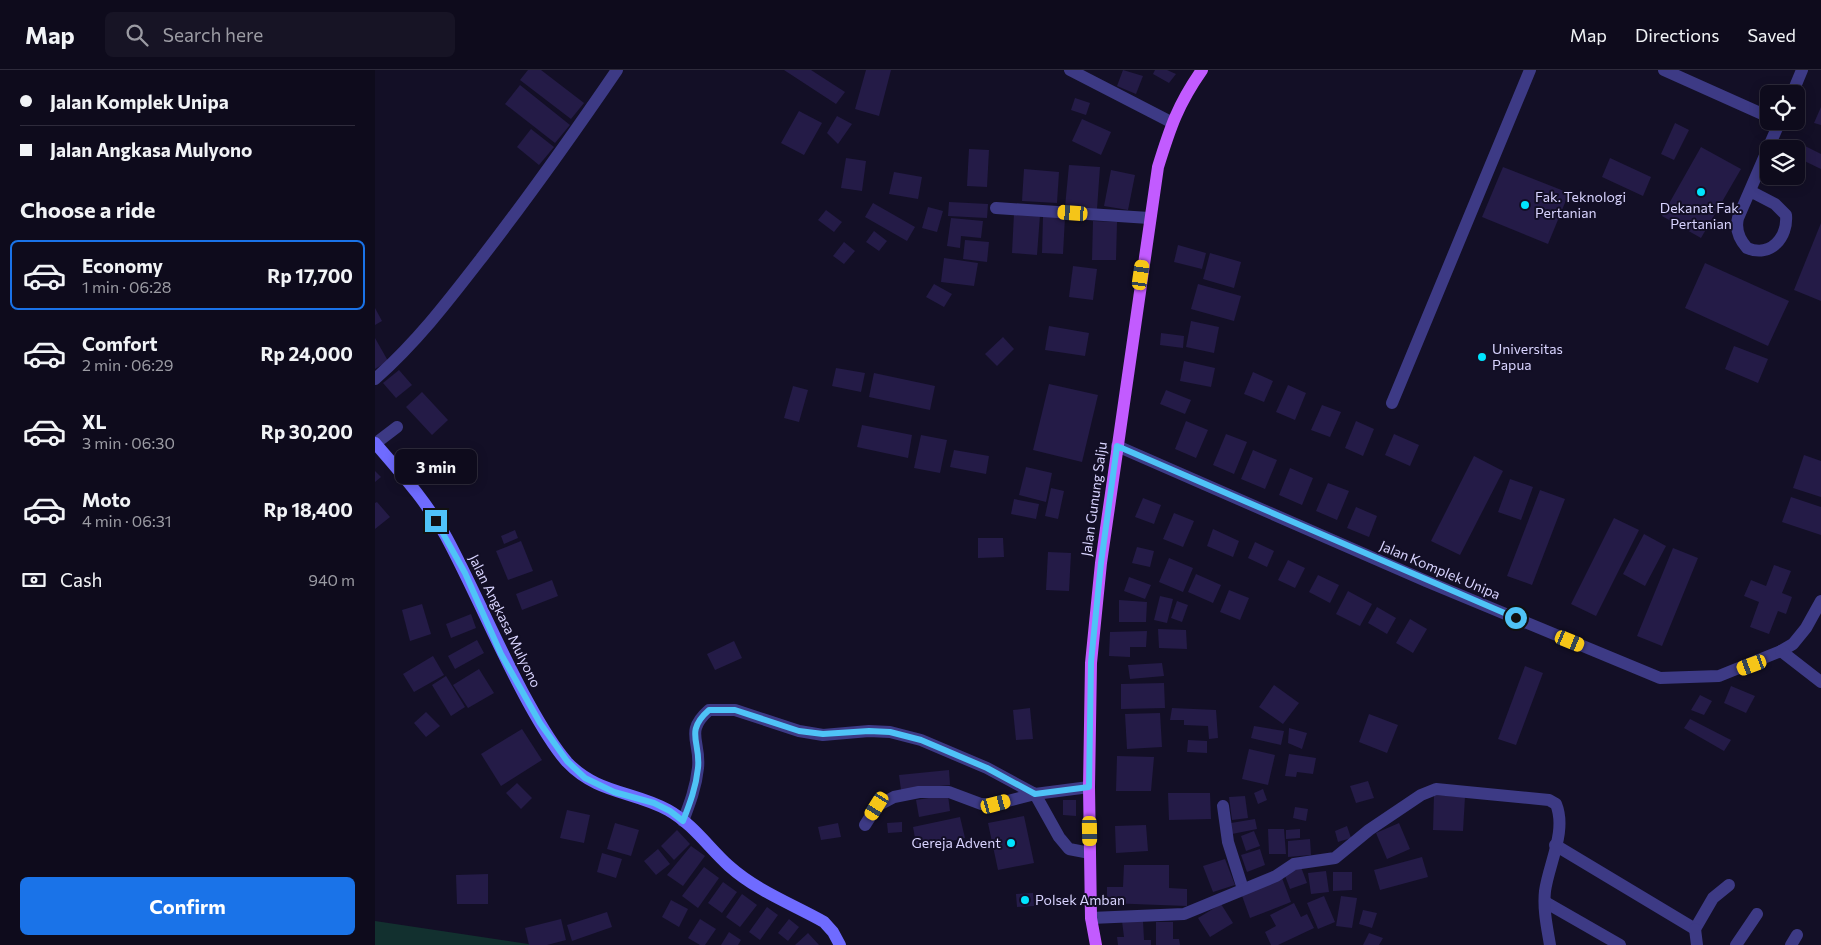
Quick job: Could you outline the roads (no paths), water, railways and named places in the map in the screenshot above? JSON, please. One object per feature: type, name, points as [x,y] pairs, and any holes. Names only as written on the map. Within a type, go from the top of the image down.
[{"type":"main road","name":"Jalan Gunung Salju","points":[[1096,945],[1091,918],[1089,787],[1091,662],[1101,563],[1149,218],[1158,168],[1171,122],[1188,90],[1202,70]]},
{"type":"main road","name":"Jalan Angkasa Mulyono","points":[[375,443],[429,509],[450,543],[501,654],[540,723],[567,761],[585,778],[614,792],[654,803],[670,811],[683,821],[729,866],[750,882],[823,922],[833,932],[840,945]]},
{"type":"street","points":[[375,378],[401,356],[447,303],[527,199],[617,70]]},
{"type":"street","points":[[1069,70],[1171,122]]},
{"type":"street","points":[[1392,403],[1530,70]]},
{"type":"street","points":[[1664,70],[1760,113]]},
{"type":"street","points":[[1796,85],[1802,70]]},
{"type":"street","points":[[1750,191],[1775,204],[1787,215],[1787,227],[1780,241],[1767,249],[1747,248],[1738,235],[1738,218],[1772,130]]},
{"type":"street","points":[[996,208],[1149,218]]},
{"type":"street","points":[[375,443],[397,427]]},
{"type":"street","name":"Jalan Komplek Unipa","points":[[1117,446],[1417,577],[1660,678],[1719,676],[1781,651],[1793,644],[1806,628],[1821,601]]},
{"type":"street","points":[[1781,651],[1821,682]]},
{"type":"street","points":[[683,821],[694,795],[699,765],[695,736],[697,720],[709,710],[735,710],[799,731],[823,734],[869,731],[890,732],[921,740],[987,768],[1035,794],[1059,837],[1069,849],[1090,854]]},
{"type":"street","points":[[865,825],[877,806],[894,797],[919,792],[949,792],[981,804],[996,804],[1035,794],[1089,787]]},
{"type":"street","points":[[1091,918],[1184,914],[1275,876],[1294,864],[1335,858],[1369,830],[1421,795],[1436,789],[1549,800],[1557,804],[1560,821],[1545,902],[1550,945]]},
{"type":"street","points":[[1223,806],[1228,842],[1243,889]]},
{"type":"street","points":[[1555,845],[1695,929]]},
{"type":"street","points":[[1697,945],[1695,929],[1713,898],[1729,885]]},
{"type":"street","points":[[1545,902],[1602,940],[1620,945]]},
{"type":"street","points":[[1736,945],[1757,914]]},
{"type":"place","name":"Dekanat Fak. Pertanian","points":[[1701,192]]},
{"type":"place","name":"Fak. Teknologi Pertanian","points":[[1525,205]]},
{"type":"place","name":"Universitas Papua","points":[[1482,357]]},
{"type":"place","name":"Gereja Advent","points":[[1011,843]]},
{"type":"place","name":"Polsek Amban","points":[[1025,900]]}]
